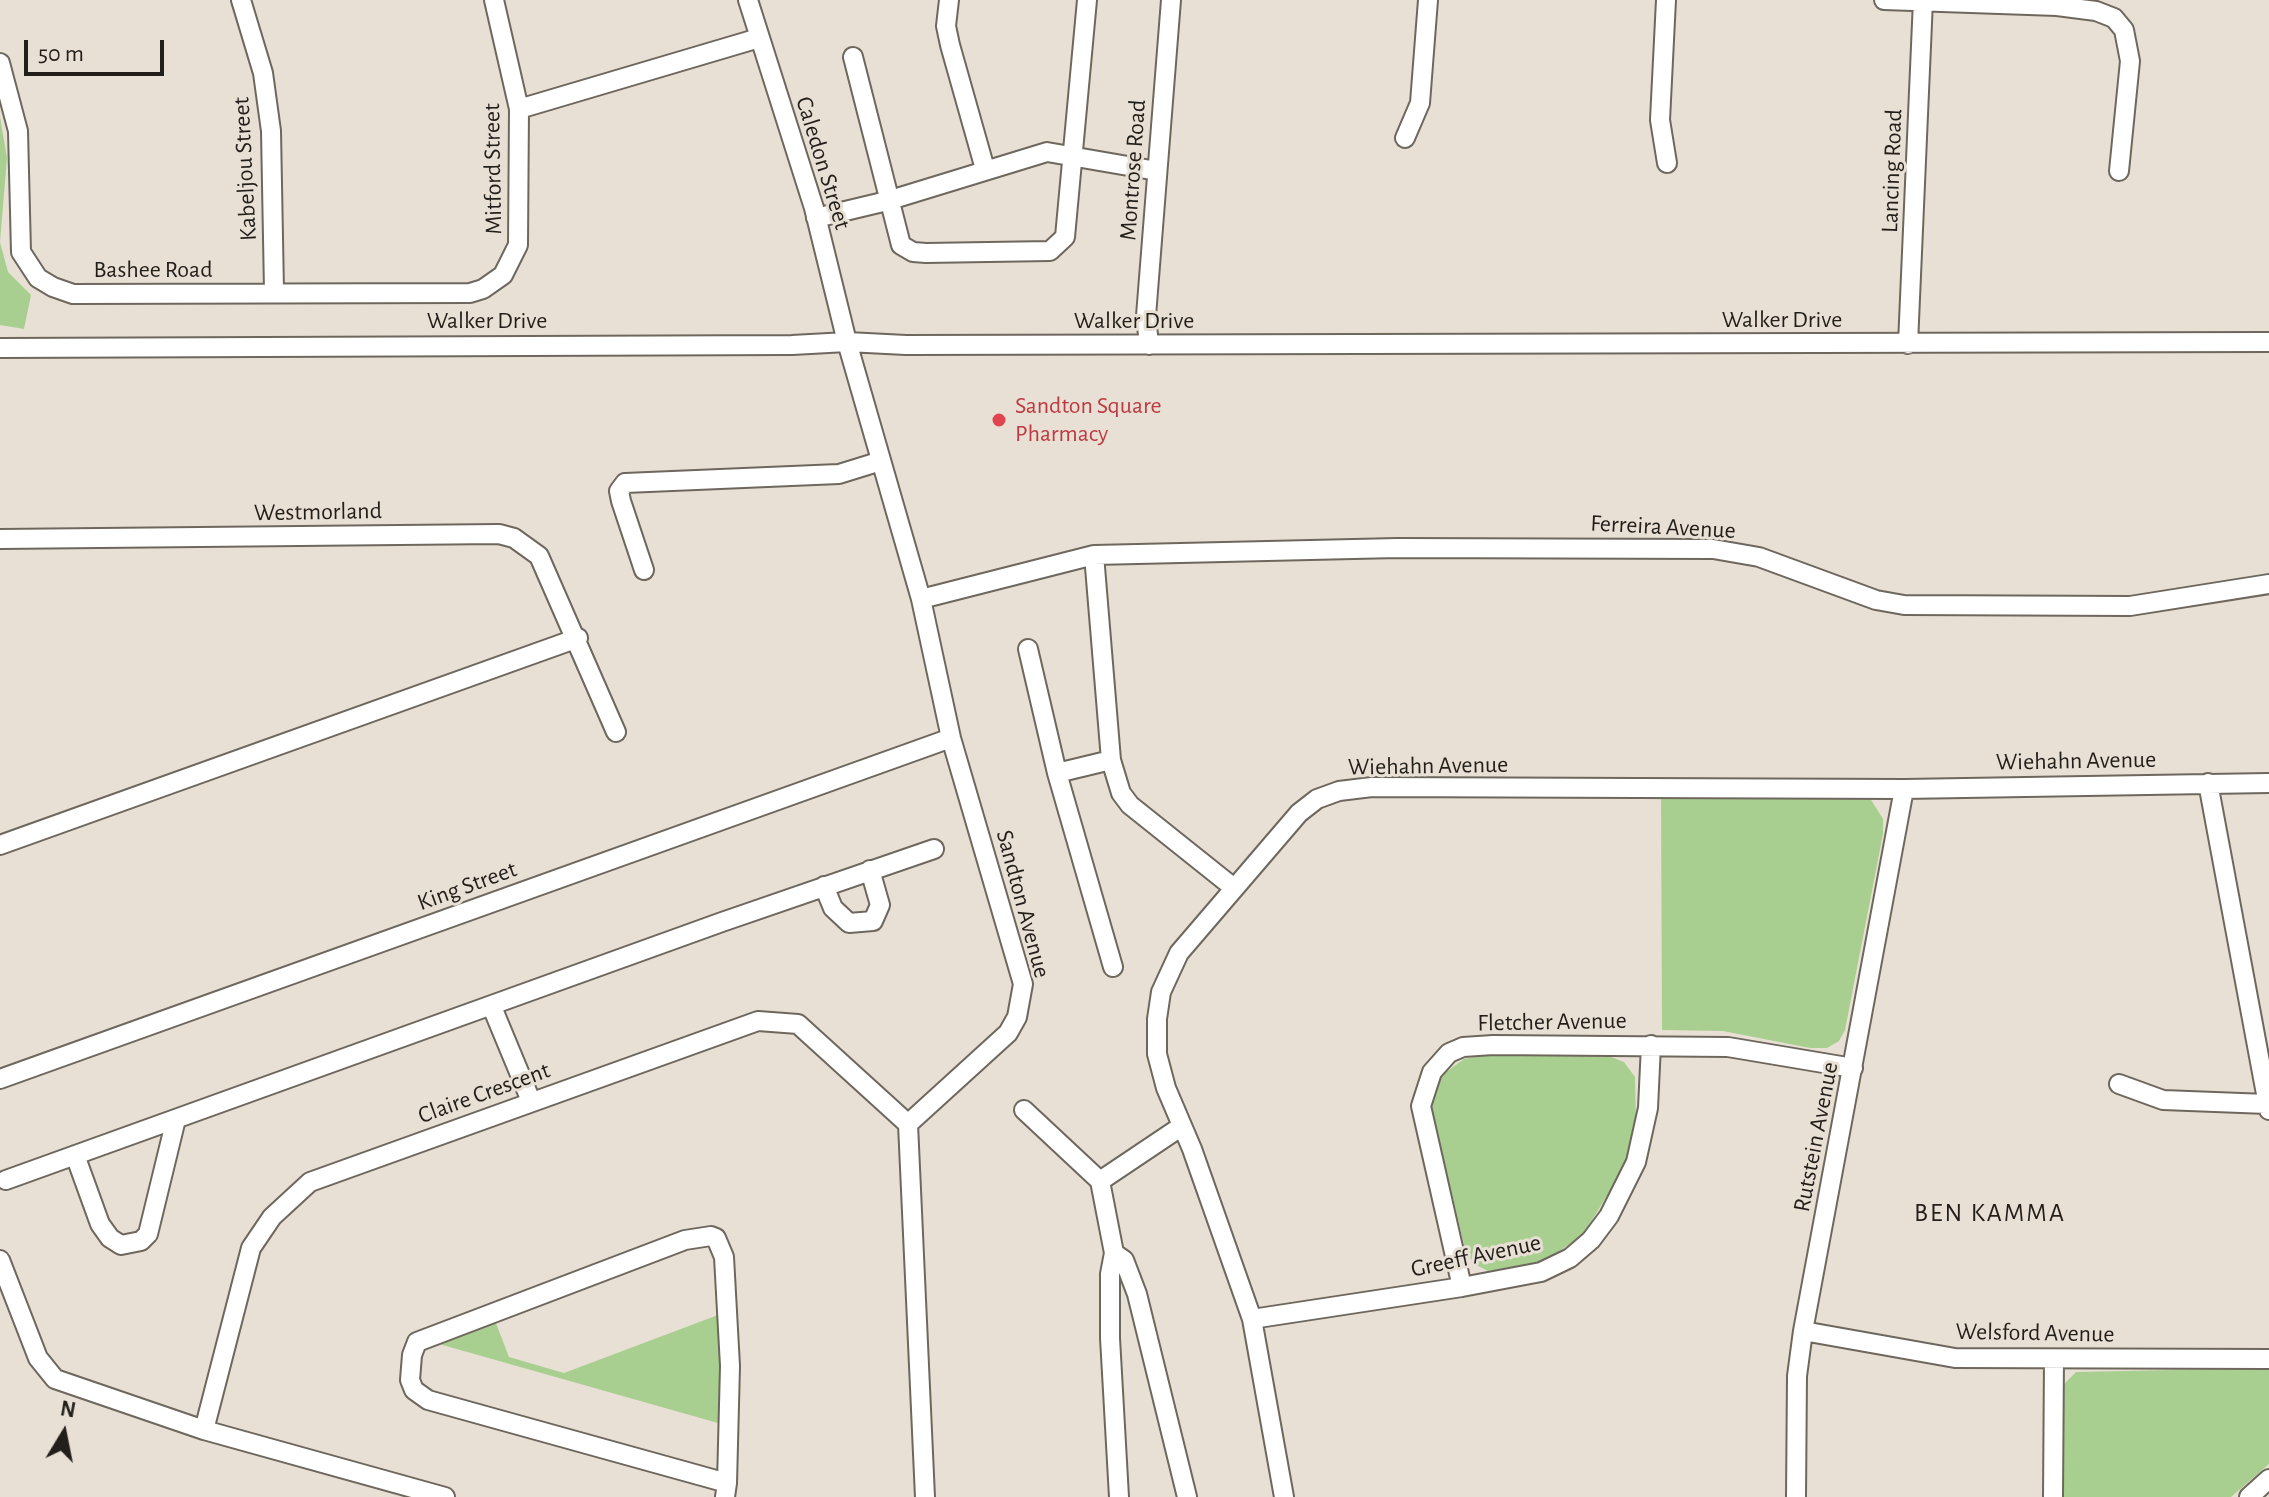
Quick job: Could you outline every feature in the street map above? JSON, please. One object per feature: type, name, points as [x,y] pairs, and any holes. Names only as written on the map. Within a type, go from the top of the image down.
[{"type":"street","name":"Kabeljou Street","points":[[241,0],[263,73],[271,131],[274,291]]},
{"type":"street","name":"Mitford Street","points":[[492,283],[510,266],[518,245],[519,109],[494,0]]},
{"type":"street","name":"Caledon Street","points":[[748,0],[816,218],[847,342]]},
{"type":"street","points":[[949,0],[946,26],[950,45],[985,169]]},
{"type":"street","points":[[853,57],[887,201],[901,245],[913,252],[1045,253],[1061,245],[1065,237],[1087,0]]},
{"type":"street","name":"Montrose Road","points":[[1149,345],[1146,316],[1171,0]]},
{"type":"street","points":[[1405,138],[1420,103],[1428,0]]},
{"type":"street","points":[[1666,0],[1660,120],[1667,163]]},
{"type":"street","points":[[1884,0],[2057,6],[2096,11],[2114,18],[2124,30],[2130,61],[2119,171]]},
{"type":"street","name":"Lancing Road","points":[[1908,344],[1923,2]]},
{"type":"street","points":[[519,109],[759,38]]},
{"type":"street","name":"Bashee Road","points":[[0,63],[18,131],[21,252],[38,278],[73,294],[274,291],[470,293],[492,283]]},
{"type":"street","points":[[816,218],[887,201],[1047,152],[1157,171]]},
{"type":"street","name":"Walker Drive","points":[[0,348],[792,345],[847,342],[1149,345],[2269,342]]},
{"type":"street","name":"Sandton Avenue","points":[[847,342],[921,599],[951,738],[1018,964],[1022,999],[1008,1033],[908,1124]]},
{"type":"street","points":[[644,570],[621,501],[619,491],[625,483],[839,474],[881,461]]},
{"type":"street","name":"Westmorland","points":[[0,539],[499,534],[514,538],[539,556],[578,638],[616,732]]},
{"type":"street","name":"Ferreira Avenue","points":[[921,599],[1094,555],[1397,548],[1713,549],[1759,557],[1876,600],[1953,607],[2130,606],[2269,584]]},
{"type":"street","points":[[1094,555],[1111,760],[1121,793],[1130,805],[1234,888]]},
{"type":"street","points":[[0,845],[578,638]]},
{"type":"street","points":[[1028,649],[1057,773],[1113,967]]},
{"type":"street","name":"King Street","points":[[0,1079],[951,738]]},
{"type":"street","points":[[1057,773],[1111,760]]},
{"type":"street","points":[[2119,1084],[2163,1100],[2268,1107],[2208,783]]},
{"type":"street","name":"Wiehahn Avenue","points":[[1284,1497],[1252,1319],[1166,1088],[1157,1054],[1161,992],[1179,953],[1203,920],[1299,813],[1317,799],[1339,791],[1372,787],[1904,789],[2269,783]]},
{"type":"street","name":"Rutstein Avenue","points":[[1796,1496],[1797,1376],[1803,1331],[1904,789]]},
{"type":"street","points":[[6,1180],[934,849]]},
{"type":"street","points":[[824,886],[833,908],[849,923],[873,921],[880,905],[870,870]]},
{"type":"street","points":[[492,1007],[531,1101]]},
{"type":"street","name":"Claire Crescent","points":[[204,1430],[251,1248],[258,1233],[281,1207],[310,1182],[739,1025],[778,1020],[798,1024],[819,1040],[908,1124]]},
{"type":"street","name":"Greeff Avenue","points":[[1252,1319],[1541,1272],[1570,1258],[1591,1240],[1609,1216],[1636,1162],[1648,1108],[1651,1045]]},
{"type":"street","name":"Fletcher Avenue","points":[[1462,1287],[1421,1106],[1427,1083],[1449,1053],[1463,1047],[1728,1047],[1853,1068]]},
{"type":"street","points":[[1024,1110],[1100,1181],[1114,1253],[1110,1274],[1110,1338],[1119,1497]]},
{"type":"street","points":[[75,1155],[100,1224],[110,1238],[121,1245],[141,1241],[148,1234],[176,1119]]},
{"type":"street","points":[[908,1124],[925,1497]]},
{"type":"street","points":[[1100,1181],[1182,1126]]},
{"type":"street","points":[[716,1238],[724,1257],[730,1366],[726,1490],[428,1400],[414,1390],[410,1380],[412,1355],[417,1342],[685,1240],[716,1238]]},
{"type":"street","points":[[1114,1253],[1124,1260],[1137,1294],[1187,1497]]},
{"type":"street","points":[[0,1260],[38,1358],[49,1375],[204,1430],[445,1497]]},
{"type":"street","name":"Welsford Avenue","points":[[1803,1331],[1955,1358],[2269,1359]]},
{"type":"street","points":[[2053,1497],[2054,1359]]},
{"type":"street","points":[[2249,1497],[2269,1479]]},
{"type":"street","points":[[1775,1497],[1796,1496]]},
{"type":"green space","points":[[0,117],[7,158],[0,242]]},
{"type":"green space","points":[[0,242],[8,272],[31,295],[24,329],[0,325]]},
{"type":"green space","points":[[1868,795],[1883,819],[1883,834],[1845,1030],[1839,1041],[1827,1048],[1810,1048],[1723,1031],[1662,1030],[1661,797]]},
{"type":"green space","points":[[1606,1055],[1624,1062],[1635,1077],[1636,1123],[1631,1156],[1583,1235],[1543,1262],[1488,1271],[1474,1264],[1465,1249],[1431,1106],[1438,1078],[1464,1059],[1479,1056]]},
{"type":"green space","points":[[718,1315],[722,1320],[725,1425],[432,1342],[494,1318],[509,1357],[564,1373]]},
{"type":"green space","points":[[2269,1368],[2269,1464],[2231,1497],[2063,1497],[2063,1391],[2064,1384],[2076,1372]]},
{"type":"place","name":"Sandton Square Pharmacy","points":[[999,420]]},
{"type":"district","name":"BEN KAMMA","points":[[1990,1213]]}]
